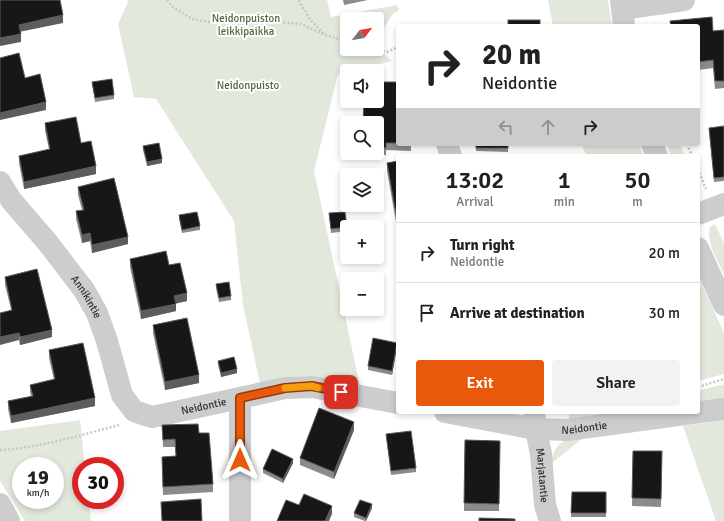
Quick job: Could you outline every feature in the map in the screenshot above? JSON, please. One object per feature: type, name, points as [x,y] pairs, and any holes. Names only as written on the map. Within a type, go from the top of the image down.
[{"type":"street","points":[[622,12],[684,0]]},
{"type":"street","name":"Annikintie","points":[[0,182],[11,200],[48,243],[84,290],[97,313],[107,341],[122,395],[134,411],[152,417]]},
{"type":"street","points":[[700,213],[724,204]]},
{"type":"street","points":[[700,252],[724,305]]},
{"type":"street","name":"Neidontie","points":[[152,417],[285,388],[312,386],[396,403]]},
{"type":"street","points":[[240,398],[240,521]]},
{"type":"street","name":"Neidontie","points":[[700,412],[724,409]]},
{"type":"street","name":"Neidontie","points":[[465,414],[535,421],[567,430],[687,414]]},
{"type":"street","name":"Marjatantie","points":[[535,421],[542,454],[545,505],[550,521]]},
{"type":"street","points":[[0,504],[9,521]]},
{"type":"path","points":[[167,0],[174,7],[192,19],[216,23],[242,19],[301,24],[325,35],[340,39]]},
{"type":"path","points":[[299,0],[310,20],[325,35]]},
{"type":"path","points":[[384,51],[387,52],[396,48]]},
{"type":"path","points":[[700,386],[724,380]]},
{"type":"path","points":[[0,450],[17,449],[121,425]]},
{"type":"green space","name":"Neidonpuisto","points":[[127,0],[327,0],[331,17],[340,15],[340,56],[384,56],[384,54],[392,61],[380,64],[340,64],[340,74],[338,74],[314,171],[340,293],[340,316],[345,316],[360,386],[310,376],[286,377],[260,383],[243,305],[234,221],[156,99],[134,97],[118,24],[128,2]]},
{"type":"green space","points":[[548,0],[608,0],[612,24],[553,24]]},
{"type":"green space","name":"Neidonpuisto","points":[[397,5],[399,10],[393,14],[384,27],[384,12],[358,12]]},
{"type":"green space","points":[[582,146],[640,146],[642,154],[586,154]]},
{"type":"green space","points":[[668,146],[681,146],[684,154],[670,154]]},
{"type":"green space","points":[[715,224],[724,243],[724,274],[711,245],[709,233],[710,227]]},
{"type":"green space","points":[[700,280],[724,333],[724,374],[700,380]]},
{"type":"green space","points":[[724,384],[724,400],[700,404],[700,390]]},
{"type":"green space","points":[[569,414],[618,414],[569,419]]},
{"type":"green space","points":[[80,420],[84,457],[72,457],[72,509],[90,509],[91,521],[25,521],[18,509],[64,509],[64,457],[12,457],[12,500],[0,481],[0,431]]},
{"type":"green space","points":[[724,420],[724,521],[716,521],[683,426]]},
{"type":"green space","points":[[582,439],[551,463],[552,456],[560,444],[566,440]]},
{"type":"building","points":[[0,0],[60,0],[63,15],[19,25],[21,34],[0,38]]},
{"type":"building","points":[[712,17],[713,31],[724,30],[724,81],[715,81],[713,60],[700,62],[700,24],[671,24],[670,21]]},
{"type":"building","points":[[508,20],[540,20],[540,24],[508,24]]},
{"type":"building","points":[[19,53],[25,78],[40,74],[46,102],[0,113],[0,58]]},
{"type":"building","points":[[112,79],[114,95],[95,98],[92,82]]},
{"type":"building","points":[[384,82],[396,82],[396,143],[386,143],[386,148],[384,148],[384,116],[363,116],[364,108],[384,108]]},
{"type":"building","points":[[76,117],[81,143],[91,141],[96,166],[24,182],[19,156],[50,149],[45,123]]},
{"type":"building","points":[[724,126],[724,177],[714,178],[709,128]]},
{"type":"building","points":[[159,143],[162,159],[147,162],[143,146]]},
{"type":"building","points":[[476,146],[508,146],[508,148],[476,148]]},
{"type":"building","points":[[396,161],[396,214],[387,163]]},
{"type":"building","points":[[114,178],[128,237],[92,245],[90,233],[82,235],[76,211],[84,210],[78,187]]},
{"type":"building","points":[[197,212],[200,226],[182,230],[179,215]]},
{"type":"building","points":[[345,212],[346,220],[340,220],[340,228],[331,229],[329,213]]},
{"type":"building","points":[[166,251],[169,265],[180,263],[187,293],[174,296],[176,304],[141,311],[130,259]]},
{"type":"building","points":[[37,269],[52,330],[20,337],[19,333],[0,337],[0,313],[12,310],[5,277]]},
{"type":"building","points":[[229,282],[231,296],[219,298],[216,284]]},
{"type":"building","points":[[187,318],[199,375],[165,382],[153,325]]},
{"type":"building","points":[[373,338],[396,343],[392,371],[368,366]]},
{"type":"building","points":[[83,343],[95,398],[11,416],[8,401],[33,396],[30,385],[55,379],[49,350]]},
{"type":"building","points":[[234,357],[237,369],[221,373],[218,361]]},
{"type":"building","points":[[319,408],[354,422],[334,472],[300,458]]},
{"type":"building","points":[[198,424],[199,433],[209,433],[213,484],[163,487],[162,457],[176,456],[175,439],[163,440],[162,425]]},
{"type":"building","points":[[411,431],[416,468],[391,471],[386,434]]},
{"type":"building","points":[[465,440],[500,441],[499,504],[464,503]]},
{"type":"building","points":[[272,449],[293,459],[283,479],[263,469]]},
{"type":"building","points":[[633,451],[662,451],[661,499],[632,498]]},
{"type":"building","points":[[572,492],[606,492],[606,513],[571,513]]},
{"type":"building","points":[[304,494],[332,506],[325,521],[277,521],[286,500],[299,505]]},
{"type":"building","points":[[201,499],[202,521],[162,521],[161,502]]},
{"type":"building","points":[[360,500],[372,504],[366,518],[354,513]]},
{"type":"building","points":[[479,518],[515,519],[515,521],[479,521]]},
{"type":"slow traffic","points":[[285,388],[312,386],[318,388]]},
{"type":"route","points":[[240,460],[240,398],[285,388],[312,386],[341,392]]},
{"type":"park label","name":"Neidonpuiston leikkipaikka","points":[[246,24]]}]
